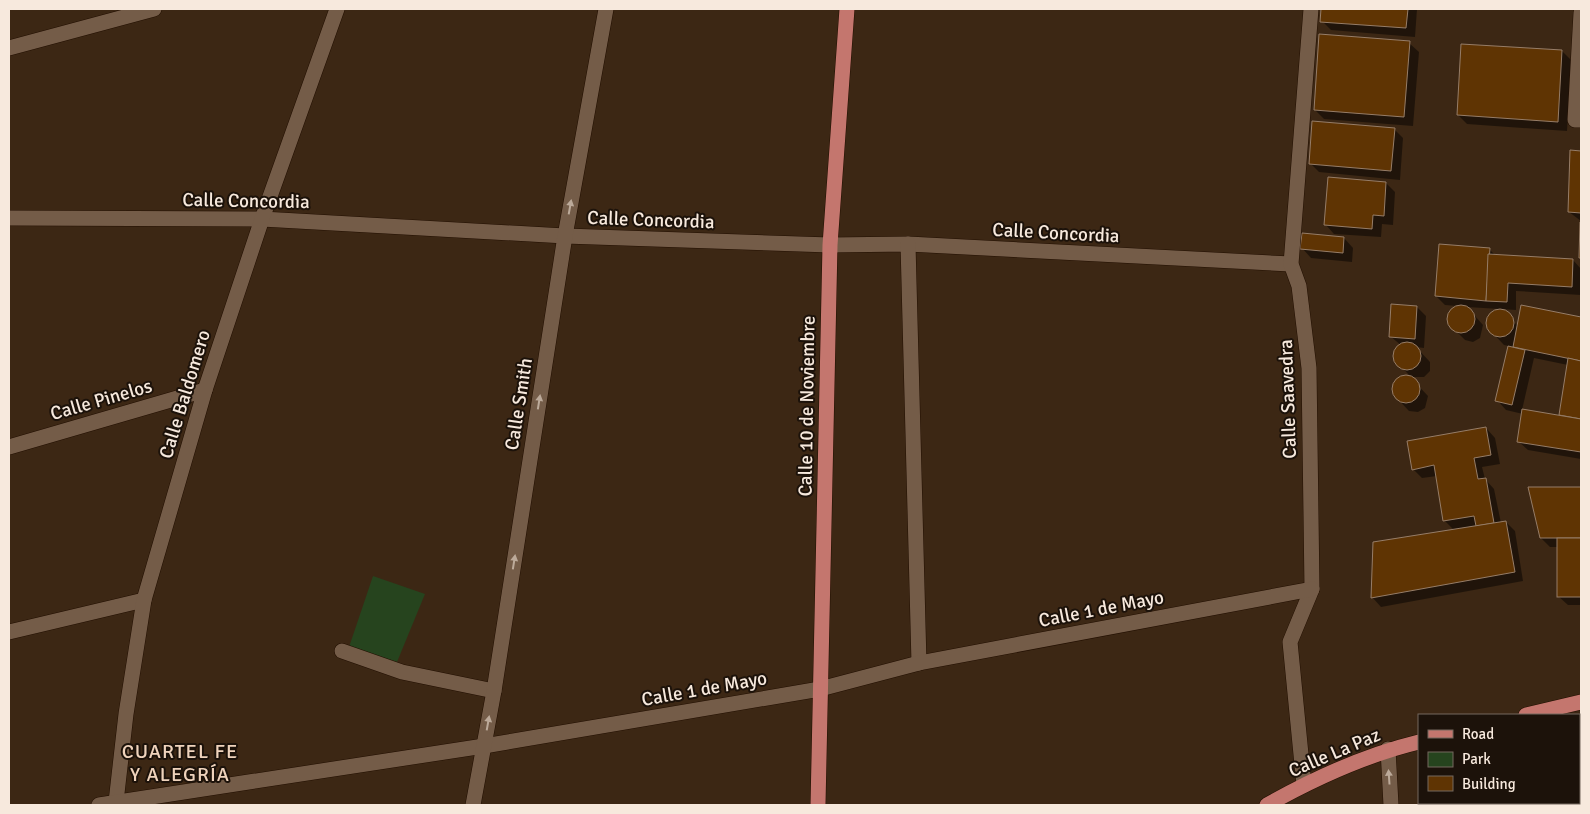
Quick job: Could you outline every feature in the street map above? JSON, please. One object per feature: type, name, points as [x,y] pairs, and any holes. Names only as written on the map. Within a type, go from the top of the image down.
[{"type":"main road","name":"Calle 10 de Noviembre","points":[[818,805],[830,245],[847,9]]},
{"type":"main road","points":[[1532,714],[1576,707]]},
{"type":"main road","name":"Calle La Paz","points":[[1267,805],[1304,784],[1388,749],[1418,742]]},
{"type":"street","points":[[9,48],[154,9]]},
{"type":"street","name":"Calle Baldomero","points":[[116,802],[126,714],[144,600],[204,390],[262,219],[337,9]]},
{"type":"street","name":"Calle Smith","points":[[473,805],[494,691],[565,236],[606,9]]},
{"type":"street","name":"Calle Saavedra","points":[[1304,784],[1290,642],[1312,589],[1309,368],[1299,286],[1291,264],[1311,9]]},
{"type":"street","points":[[1578,120],[1581,13]]},
{"type":"street","name":"Calle Concordia","points":[[9,218],[262,219],[565,236],[830,245],[908,244],[1291,264]]},
{"type":"street","points":[[908,244],[919,663]]},
{"type":"street","name":"Calle Pinelos","points":[[9,446],[204,390]]},
{"type":"street","name":"Calle 1 de Mayo","points":[[99,805],[484,746],[820,689],[919,663],[1312,589]]},
{"type":"street","points":[[9,632],[144,600]]},
{"type":"street","points":[[342,651],[402,672],[494,691]]},
{"type":"street","points":[[1388,749],[1391,805]]},
{"type":"green space","points":[[373,576],[425,594],[397,662],[349,647]]},
{"type":"building","points":[[1321,9],[1408,9],[1406,28],[1320,22]]},
{"type":"building","points":[[1319,34],[1410,41],[1404,117],[1314,110]]},
{"type":"building","points":[[1461,44],[1562,50],[1558,122],[1457,115]]},
{"type":"building","points":[[1312,121],[1395,128],[1391,171],[1309,164]]},
{"type":"building","points":[[1570,150],[1581,151],[1581,213],[1568,212]]},
{"type":"building","points":[[1328,177],[1386,182],[1384,216],[1373,215],[1372,229],[1324,225]]},
{"type":"building","points":[[1580,222],[1581,258],[1579,258]]},
{"type":"building","points":[[1302,233],[1344,237],[1343,253],[1300,249]]},
{"type":"building","points":[[1439,244],[1490,248],[1486,301],[1435,296]]},
{"type":"building","points":[[1488,254],[1573,259],[1572,287],[1508,283],[1507,302],[1486,301]]},
{"type":"building","points":[[1391,304],[1417,306],[1415,339],[1389,337]]},
{"type":"building","points":[[1461,305],[1471,309],[1475,319],[1471,329],[1461,333],[1451,329],[1447,319],[1451,309]]},
{"type":"building","points":[[1521,305],[1581,317],[1581,361],[1513,347]]},
{"type":"building","points":[[1500,309],[1510,313],[1514,323],[1510,333],[1500,337],[1490,333],[1486,323],[1490,313]]},
{"type":"building","points":[[1407,342],[1417,346],[1421,356],[1417,366],[1407,370],[1397,366],[1393,356],[1397,346]]},
{"type":"building","points":[[1508,346],[1525,350],[1512,405],[1495,401]]},
{"type":"building","points":[[1568,358],[1581,361],[1581,419],[1559,415]]},
{"type":"building","points":[[1406,375],[1416,379],[1420,389],[1416,399],[1406,403],[1396,399],[1392,389],[1396,379]]},
{"type":"building","points":[[1522,409],[1581,419],[1581,452],[1517,442]]},
{"type":"building","points":[[1486,427],[1491,455],[1474,458],[1478,479],[1486,478],[1494,523],[1476,526],[1474,516],[1443,521],[1434,465],[1412,470],[1407,441]]},
{"type":"building","points":[[1528,487],[1581,487],[1581,538],[1540,538]]},
{"type":"building","points":[[1506,521],[1515,572],[1371,598],[1373,542]]},
{"type":"building","points":[[1557,538],[1581,538],[1581,597],[1557,597]]},
{"type":"district","name":"CUARTEL FE Y ALEGRÍA","points":[[180,762]]}]
